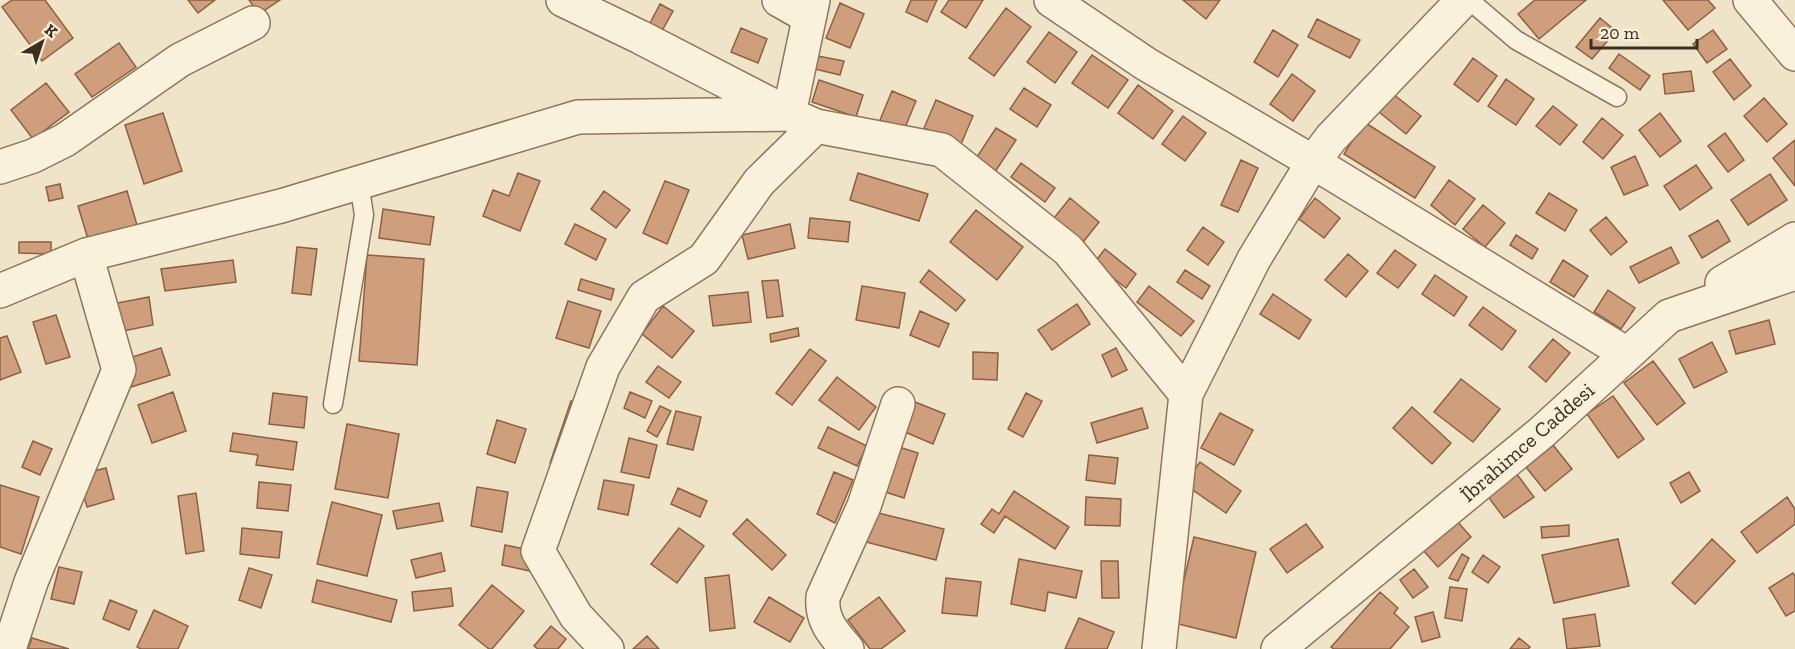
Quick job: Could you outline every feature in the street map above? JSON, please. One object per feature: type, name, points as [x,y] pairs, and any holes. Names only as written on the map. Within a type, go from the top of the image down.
[{"type":"street","points":[[563,0],[803,120]]},
{"type":"street","points":[[607,649],[576,616],[538,551],[603,367],[644,297],[704,259],[803,120],[811,8],[779,0]]},
{"type":"street","points":[[1051,0],[1146,64],[1313,162],[1627,354]]},
{"type":"street","points":[[1159,649],[1186,394],[1254,258],[1313,162],[1331,138],[1463,0]]},
{"type":"street","points":[[1750,0],[1795,54]]},
{"type":"street","points":[[0,167],[33,156],[65,140],[180,60],[253,23]]},
{"type":"street","points":[[0,291],[86,255],[281,206],[578,117],[803,120],[942,150],[1068,250],[1186,394]]},
{"type":"street","points":[[1669,316],[1795,239]]},
{"type":"street","points":[[9,649],[31,582],[119,370],[86,255]]},
{"type":"street","name":"İbrahimce Caddesi","points":[[1278,649],[1541,433],[1669,316],[1795,273]]},
{"type":"street","points":[[847,649],[825,620],[822,607],[823,597],[864,506],[898,404]]},
{"type":"lane","points":[[1469,0],[1516,40],[1617,97]]},
{"type":"lane","points":[[333,404],[364,215],[359,183]]},
{"type":"building","points":[[12,0],[45,0],[73,38],[42,61],[2,7]]},
{"type":"building","points":[[188,0],[215,0],[198,13]]},
{"type":"building","points":[[249,0],[280,0],[259,14]]},
{"type":"building","points":[[911,0],[937,0],[927,22],[906,12]]},
{"type":"building","points":[[949,0],[983,0],[966,28],[941,12]]},
{"type":"building","points":[[1183,0],[1220,0],[1206,19]]},
{"type":"building","points":[[1535,0],[1586,0],[1539,39],[1518,14]]},
{"type":"building","points":[[1663,0],[1708,0],[1715,8],[1688,30]]},
{"type":"building","points":[[840,3],[864,14],[850,48],[826,38]]},
{"type":"building","points":[[660,4],[673,11],[658,38],[646,31]]},
{"type":"building","points":[[1006,8],[1031,27],[994,76],[969,58]]},
{"type":"building","points":[[1600,18],[1616,31],[1592,59],[1576,47]]},
{"type":"building","points":[[1317,19],[1360,40],[1350,58],[1308,37]]},
{"type":"building","points":[[741,28],[767,39],[758,63],[731,52]]},
{"type":"building","points":[[1273,30],[1298,45],[1278,77],[1254,62]]},
{"type":"building","points":[[1713,30],[1727,49],[1707,63],[1693,44]]},
{"type":"building","points":[[1049,32],[1077,52],[1055,83],[1027,62]]},
{"type":"building","points":[[119,43],[136,67],[92,97],[75,74]]},
{"type":"building","points":[[1619,54],[1650,76],[1640,90],[1609,68]]},
{"type":"building","points":[[1092,55],[1128,80],[1108,108],[1072,83]]},
{"type":"building","points":[[818,56],[844,61],[840,75],[815,69]]},
{"type":"building","points":[[1473,58],[1497,76],[1478,102],[1454,84]]},
{"type":"building","points":[[1730,59],[1751,86],[1734,100],[1713,72]]},
{"type":"building","points":[[1691,71],[1694,91],[1665,94],[1663,74]]},
{"type":"building","points":[[1292,74],[1315,91],[1293,121],[1270,104]]},
{"type":"building","points":[[1506,79],[1534,99],[1516,125],[1488,106]]},
{"type":"building","points":[[819,80],[863,95],[856,117],[812,102]]},
{"type":"building","points":[[46,83],[69,112],[33,139],[11,110]]},
{"type":"building","points":[[1138,85],[1173,111],[1153,139],[1118,113]]},
{"type":"building","points":[[1024,88],[1051,105],[1037,127],[1010,109]]},
{"type":"building","points":[[1388,90],[1421,116],[1406,134],[1374,108]]},
{"type":"building","points":[[892,91],[916,101],[904,130],[880,120]]},
{"type":"building","points":[[1764,98],[1787,124],[1767,142],[1744,116]]},
{"type":"building","points":[[936,100],[973,116],[961,144],[924,128]]},
{"type":"building","points":[[1553,106],[1577,125],[1560,145],[1536,126]]},
{"type":"building","points":[[163,113],[182,171],[144,184],[125,125]]},
{"type":"building","points":[[1660,113],[1681,141],[1660,157],[1639,130]]},
{"type":"building","points":[[1183,116],[1206,133],[1185,161],[1162,144]]},
{"type":"building","points":[[1602,118],[1623,135],[1603,159],[1583,142]]},
{"type":"building","points":[[1364,122],[1435,167],[1415,198],[1344,154]]},
{"type":"building","points":[[996,128],[1016,140],[993,175],[973,163]]},
{"type":"building","points":[[1725,133],[1744,160],[1728,172],[1708,146]]},
{"type":"building","points":[[1795,140],[1795,186],[1773,158]]},
{"type":"building","points":[[1635,156],[1648,185],[1624,195],[1611,167]]},
{"type":"building","points":[[1241,160],[1258,168],[1238,212],[1221,205]]},
{"type":"building","points":[[1021,163],[1055,188],[1045,202],[1011,177]]},
{"type":"building","points":[[1696,165],[1712,188],[1680,210],[1664,186]]},
{"type":"building","points":[[518,173],[540,181],[520,231],[483,216],[493,190],[509,196]]},
{"type":"building","points":[[858,173],[928,194],[919,221],[850,200]]},
{"type":"building","points":[[1770,174],[1787,200],[1748,225],[1731,200]]},
{"type":"building","points":[[1449,180],[1475,199],[1455,225],[1431,205]]},
{"type":"building","points":[[665,181],[689,190],[667,244],[643,233]]},
{"type":"building","points":[[60,184],[63,198],[49,201],[46,187]]},
{"type":"building","points":[[127,191],[137,225],[88,239],[78,206]]},
{"type":"building","points":[[604,191],[630,210],[616,228],[591,209]]},
{"type":"building","points":[[1549,193],[1577,210],[1565,231],[1536,213]]},
{"type":"building","points":[[1070,198],[1099,222],[1080,246],[1050,223]]},
{"type":"building","points":[[1315,198],[1340,218],[1324,238],[1299,219]]},
{"type":"building","points":[[1483,205],[1505,223],[1485,247],[1463,229]]},
{"type":"building","points":[[383,209],[434,217],[430,245],[379,238]]},
{"type":"building","points":[[976,210],[1023,247],[997,280],[950,242]]},
{"type":"building","points":[[1606,217],[1627,242],[1611,255],[1590,230]]},
{"type":"building","points":[[810,218],[850,222],[848,242],[808,238]]},
{"type":"building","points":[[1718,220],[1730,241],[1702,258],[1689,236]]},
{"type":"building","points":[[575,224],[606,239],[596,260],[565,244]]},
{"type":"building","points":[[790,224],[795,248],[748,259],[742,235]]},
{"type":"building","points":[[1203,227],[1224,242],[1208,265],[1187,250]]},
{"type":"building","points":[[1516,235],[1538,249],[1532,259],[1510,245]]},
{"type":"building","points":[[19,242],[51,242],[51,254],[19,253]]},
{"type":"building","points":[[297,247],[317,249],[311,295],[292,293]]},
{"type":"building","points":[[1671,247],[1679,263],[1639,283],[1630,267]]},
{"type":"building","points":[[1105,249],[1136,274],[1126,288],[1094,263]]},
{"type":"building","points":[[1395,250],[1416,265],[1398,288],[1377,273]]},
{"type":"building","points":[[1348,254],[1368,271],[1346,297],[1325,280]]},
{"type":"building","points":[[367,255],[424,259],[417,365],[359,361]]},
{"type":"building","points":[[233,260],[236,282],[165,291],[161,269]]},
{"type":"building","points":[[1563,260],[1588,276],[1574,297],[1550,282]]},
{"type":"building","points":[[929,270],[965,300],[956,311],[920,282]]},
{"type":"building","points":[[1185,270],[1210,286],[1202,299],[1177,282]]},
{"type":"building","points":[[1435,275],[1467,297],[1454,316],[1422,294]]},
{"type":"building","points":[[581,279],[614,289],[611,300],[578,290]]},
{"type":"building","points":[[778,280],[783,316],[767,318],[762,281]]},
{"type":"building","points":[[862,286],[905,293],[899,328],[856,320]]},
{"type":"building","points":[[1149,286],[1194,321],[1181,336],[1137,302]]},
{"type":"building","points":[[1608,290],[1635,308],[1621,329],[1594,312]]},
{"type":"building","points":[[748,292],[751,322],[713,326],[709,296]]},
{"type":"building","points":[[1273,294],[1311,320],[1299,339],[1260,314]]},
{"type":"building","points":[[149,297],[153,325],[118,332],[112,304]]},
{"type":"building","points":[[568,301],[601,311],[589,348],[556,338]]},
{"type":"building","points":[[1077,304],[1090,324],[1052,350],[1038,330]]},
{"type":"building","points":[[663,306],[694,331],[672,358],[642,334]]},
{"type":"building","points":[[1483,307],[1516,331],[1502,350],[1469,325]]},
{"type":"building","points":[[920,311],[949,324],[939,347],[910,335]]},
{"type":"building","points":[[56,315],[70,357],[46,364],[33,322]]},
{"type":"building","points":[[1769,320],[1775,344],[1736,354],[1729,331]]},
{"type":"building","points":[[798,328],[799,336],[771,342],[770,334]]},
{"type":"building","points":[[7,336],[21,372],[0,380],[0,338]]},
{"type":"building","points":[[1553,339],[1570,353],[1546,382],[1529,367]]},
{"type":"building","points":[[1712,342],[1727,372],[1694,388],[1679,359]]},
{"type":"building","points":[[161,348],[170,375],[131,387],[123,360]]},
{"type":"building","points":[[1116,348],[1127,370],[1112,377],[1102,355]]},
{"type":"building","points":[[810,349],[826,361],[792,405],[776,393]]},
{"type":"building","points":[[973,352],[998,353],[997,380],[973,379]]},
{"type":"building","points":[[1653,361],[1685,403],[1657,425],[1624,383]]},
{"type":"building","points":[[658,366],[681,382],[669,398],[646,382]]},
{"type":"building","points":[[837,377],[876,407],[859,430],[819,400]]},
{"type":"building","points":[[1461,379],[1500,409],[1473,442],[1434,412]]},
{"type":"building","points":[[173,392],[186,431],[152,443],[138,405]]},
{"type":"building","points":[[630,392],[652,401],[645,418],[624,408]]},
{"type":"building","points":[[273,393],[307,397],[304,428],[269,424]]},
{"type":"building","points":[[1026,393],[1042,401],[1023,437],[1008,429]]},
{"type":"building","points":[[1613,396],[1644,439],[1618,458],[1587,414]]},
{"type":"building","points":[[910,400],[945,414],[933,444],[898,429]]},
{"type":"building","points":[[571,401],[584,405],[563,468],[550,463]]},
{"type":"building","points":[[660,406],[671,411],[657,437],[647,431]]},
{"type":"building","points":[[1412,407],[1451,443],[1432,464],[1393,428]]},
{"type":"building","points":[[1142,408],[1148,428],[1097,443],[1091,423]]},
{"type":"building","points":[[676,411],[701,417],[693,450],[667,444]]},
{"type":"building","points":[[1220,413],[1253,430],[1234,465],[1201,448]]},
{"type":"building","points":[[497,420],[526,429],[515,463],[487,454]]},
{"type":"building","points":[[347,424],[399,434],[388,498],[335,489]]},
{"type":"building","points":[[828,427],[867,446],[857,466],[818,448]]},
{"type":"building","points":[[233,433],[297,442],[293,470],[256,465],[258,455],[230,451]]},
{"type":"building","points":[[629,438],[657,445],[649,478],[621,472]]},
{"type":"building","points":[[33,441],[52,449],[40,475],[22,467]]},
{"type":"building","points":[[1553,445],[1572,469],[1545,491],[1526,467]]},
{"type":"building","points":[[896,446],[918,453],[904,498],[882,491]]},
{"type":"building","points":[[1089,455],[1118,458],[1115,484],[1086,480]]},
{"type":"building","points":[[1200,462],[1241,491],[1226,513],[1184,484]]},
{"type":"building","points":[[106,468],[114,499],[87,507],[78,475]]},
{"type":"building","points":[[834,472],[853,480],[835,523],[817,514]]},
{"type":"building","points":[[1689,472],[1700,491],[1681,503],[1670,483]]},
{"type":"building","points":[[1516,473],[1534,497],[1504,518],[1486,494]]},
{"type":"building","points":[[604,480],[634,485],[628,515],[598,509]]},
{"type":"building","points":[[259,482],[291,485],[288,511],[257,508]]},
{"type":"building","points":[[0,485],[39,497],[21,554],[0,547]]},
{"type":"building","points":[[477,487],[508,492],[502,532],[471,526]]},
{"type":"building","points":[[678,488],[707,501],[700,517],[671,504]]},
{"type":"building","points":[[1014,491],[1069,527],[1055,549],[1005,516],[994,533],[981,524],[992,509],[999,514]]},
{"type":"building","points":[[196,493],[204,551],[186,554],[178,496]]},
{"type":"building","points":[[1086,497],[1121,499],[1120,526],[1085,525]]},
{"type":"building","points":[[1787,497],[1795,509],[1795,524],[1757,553],[1741,532]]},
{"type":"building","points":[[332,502],[382,515],[367,576],[317,564]]},
{"type":"building","points":[[439,503],[443,521],[397,529],[393,511]]},
{"type":"building","points":[[874,512],[944,529],[936,560],[866,542]]},
{"type":"building","points":[[747,519],[786,555],[772,570],[733,534]]},
{"type":"building","points":[[1456,520],[1471,537],[1438,567],[1423,550]]},
{"type":"building","points":[[1306,524],[1323,547],[1287,573],[1270,549]]},
{"type":"building","points":[[1569,525],[1569,536],[1542,538],[1541,527]]},
{"type":"building","points":[[242,528],[282,532],[279,558],[240,554]]},
{"type":"building","points":[[679,528],[704,546],[677,583],[651,564]]},
{"type":"building","points":[[1194,537],[1256,552],[1236,638],[1174,623]]},
{"type":"building","points":[[1618,539],[1629,586],[1554,603],[1542,555]]},
{"type":"building","points":[[1712,539],[1735,561],[1695,604],[1672,583]]},
{"type":"building","points":[[505,545],[534,551],[530,571],[502,565]]},
{"type":"building","points":[[441,553],[445,571],[416,578],[411,560]]},
{"type":"building","points":[[1462,554],[1469,558],[1458,581],[1449,578]]},
{"type":"building","points":[[1483,555],[1500,567],[1488,583],[1472,572]]},
{"type":"building","points":[[1019,559],[1082,571],[1076,598],[1048,592],[1045,611],[1011,604]]},
{"type":"building","points":[[1101,561],[1118,561],[1119,598],[1102,598]]},
{"type":"building","points":[[59,567],[82,572],[74,604],[51,599]]},
{"type":"building","points":[[249,568],[272,575],[261,608],[239,600]]},
{"type":"building","points":[[1414,569],[1428,587],[1413,598],[1400,580]]},
{"type":"building","points":[[1793,573],[1795,576],[1795,611],[1786,616],[1769,588]]},
{"type":"building","points":[[729,575],[735,628],[710,631],[705,578]]},
{"type":"building","points":[[946,578],[981,582],[977,616],[942,613]]},
{"type":"building","points":[[317,580],[397,600],[391,622],[312,602]]},
{"type":"building","points":[[492,585],[524,611],[492,649],[489,649],[459,625]]},
{"type":"building","points":[[1450,587],[1467,589],[1462,621],[1445,618]]},
{"type":"building","points":[[451,588],[453,606],[414,611],[412,592]]},
{"type":"building","points":[[1380,592],[1398,608],[1394,613],[1409,627],[1390,649],[1334,649],[1331,647]]},
{"type":"building","points":[[769,597],[804,618],[790,642],[754,622]]},
{"type":"building","points":[[879,597],[905,631],[881,649],[870,649],[848,620]]},
{"type":"building","points":[[110,600],[137,611],[129,630],[103,619]]},
{"type":"building","points":[[154,610],[188,626],[178,649],[141,649],[137,647]]},
{"type":"building","points":[[1433,612],[1440,637],[1422,642],[1415,617]]},
{"type":"building","points":[[1595,614],[1600,646],[1567,649],[1563,619]]},
{"type":"building","points":[[1079,618],[1114,632],[1107,649],[1065,649]]},
{"type":"building","points":[[551,626],[566,639],[558,649],[538,649],[534,646]]},
{"type":"building","points":[[647,636],[659,649],[633,649]]},
{"type":"building","points":[[32,638],[69,649],[28,649]]},
{"type":"building","points":[[1519,638],[1530,647],[1510,649]]}]
